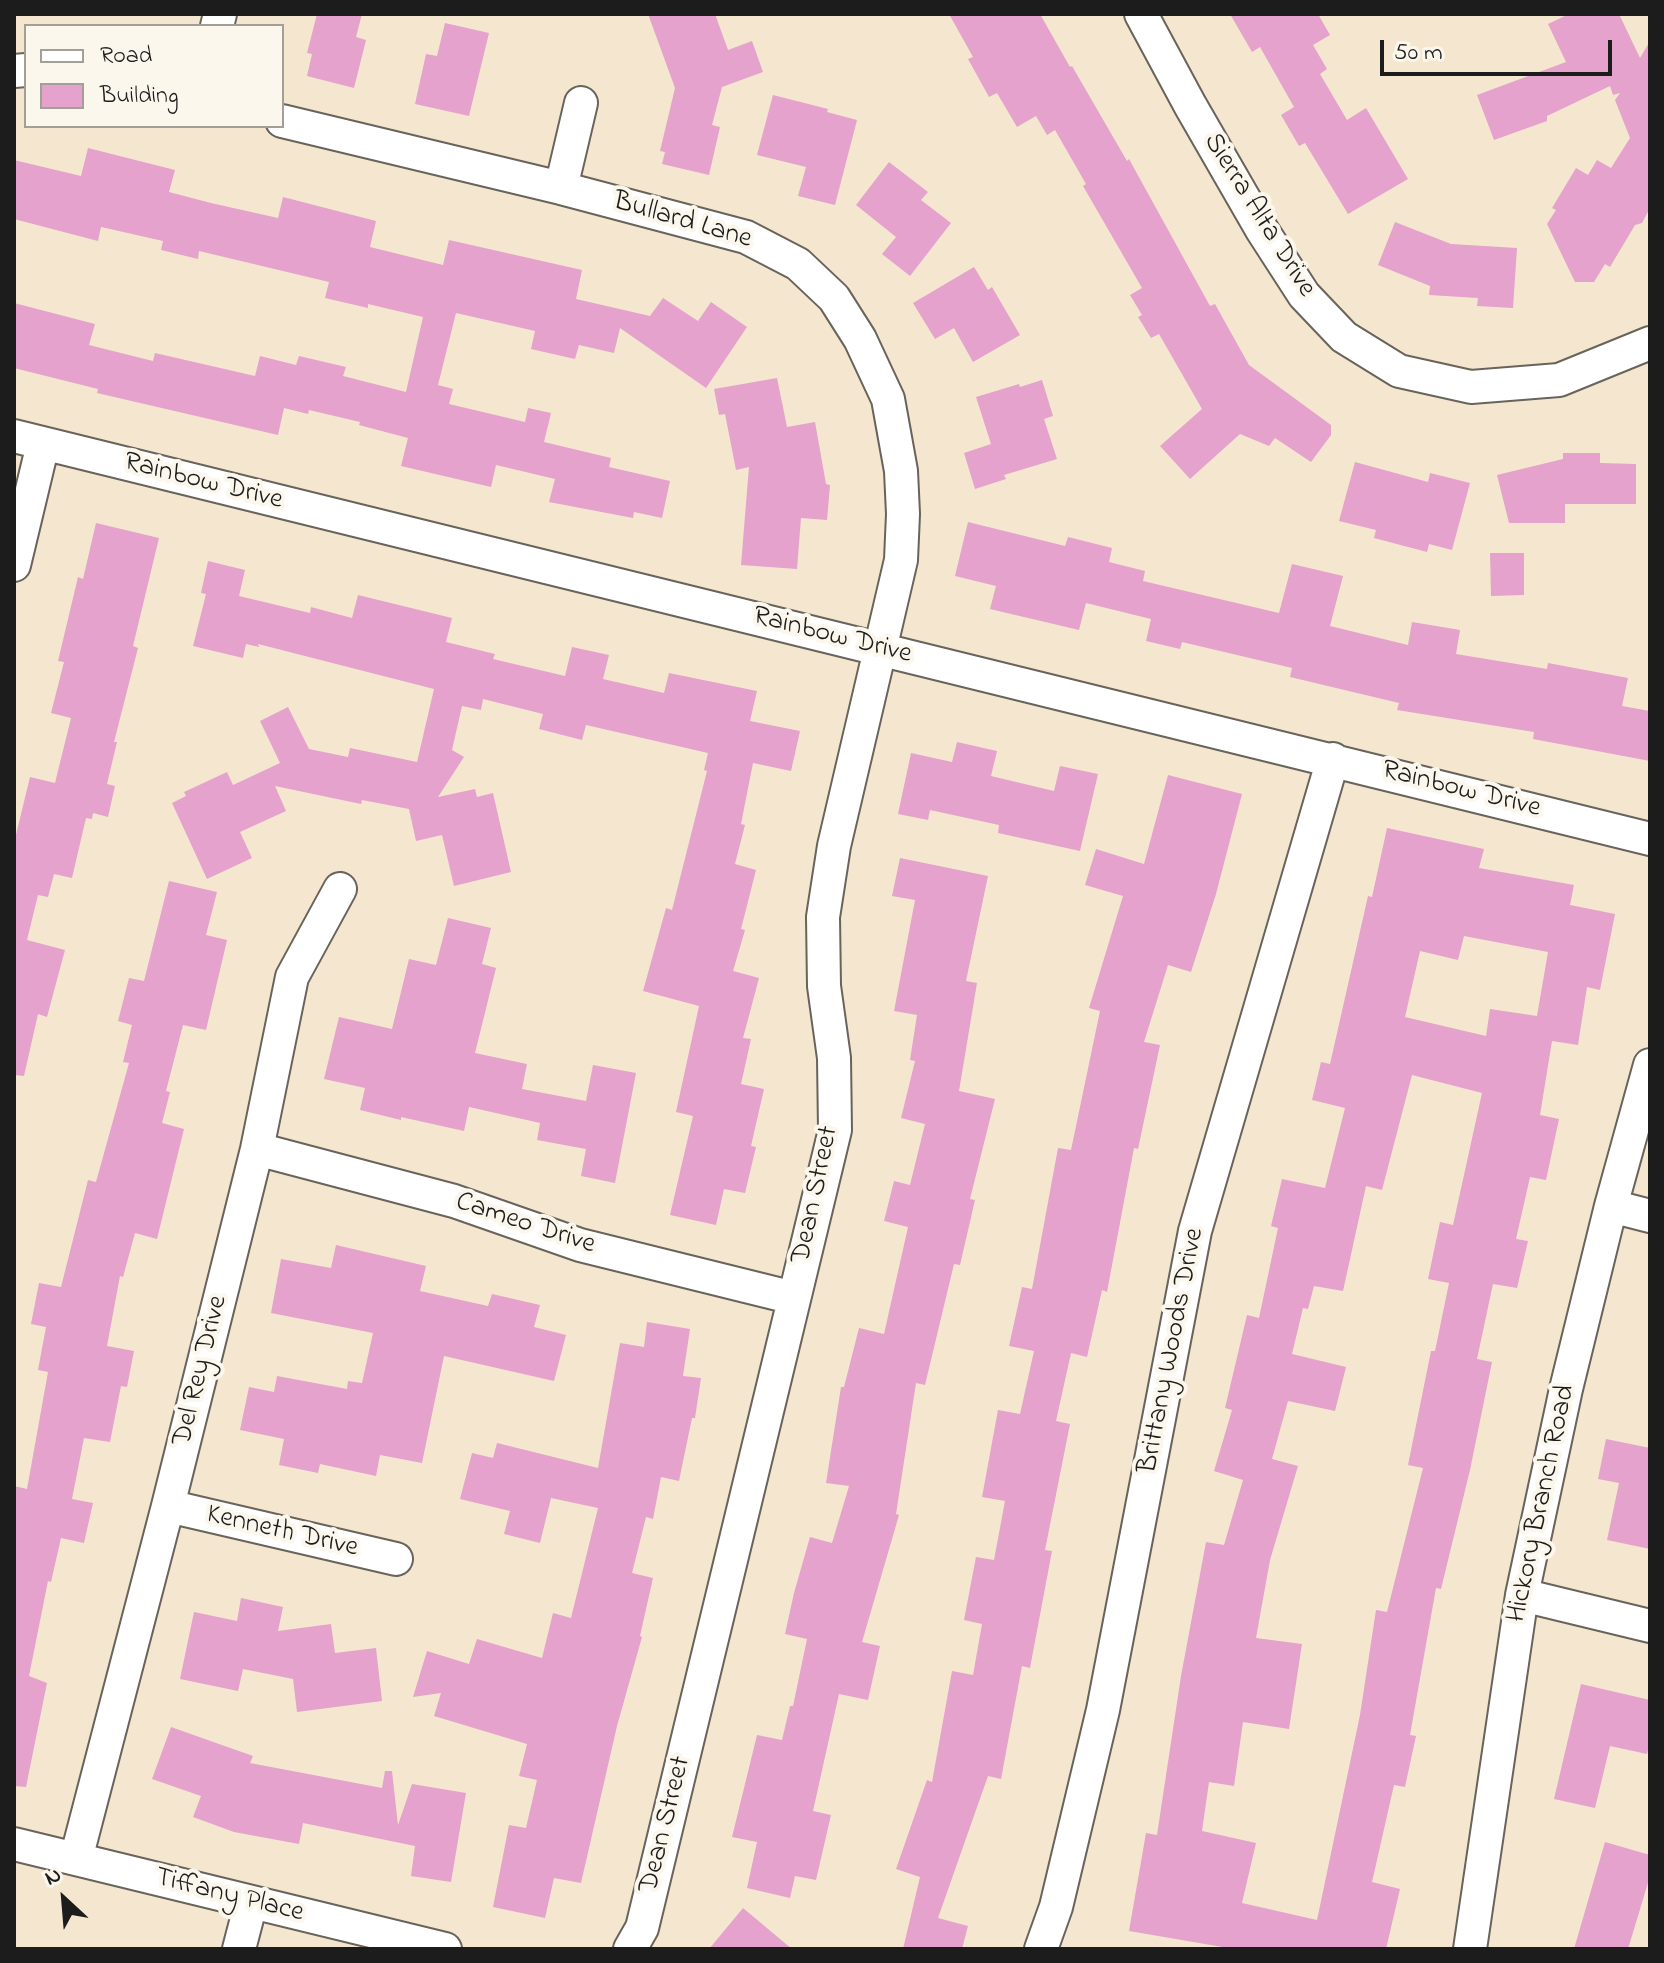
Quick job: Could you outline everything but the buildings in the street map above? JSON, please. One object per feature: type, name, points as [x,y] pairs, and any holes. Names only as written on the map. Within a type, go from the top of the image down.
[{"type":"street","name":"Sierra Alta Drive","points":[[1141,14],[1262,230],[1304,295],[1344,337],[1399,371],[1471,387],[1559,380],[1650,343]]},
{"type":"street","points":[[561,188],[581,103]]},
{"type":"street","name":"Bullard Lane","points":[[284,121],[561,188],[746,237],[798,264],[834,298],[860,339]]},
{"type":"street","name":"Dean Street","points":[[630,1949],[642,1928],[835,1130],[834,1058],[824,986],[823,917],[834,846],[901,560],[903,514],[901,471],[888,399],[860,339]]},
{"type":"street","points":[[14,565],[28,440]]},
{"type":"street","name":"Rainbow Drive","points":[[28,440],[1650,839]]},
{"type":"street","name":"Brittany Woods Drive","points":[[1041,1949],[1056,1907],[1103,1710],[1195,1231],[1333,759]]},
{"type":"street","name":"Del Rey Drive","points":[[76,1859],[257,1149],[292,977],[340,889]]},
{"type":"street","name":"Hickory Branch Road","points":[[1470,1949],[1522,1595],[1566,1389],[1650,1065]]},
{"type":"street","name":"Cameo Drive","points":[[257,1149],[454,1201],[580,1245],[794,1298]]},
{"type":"street","points":[[1611,1206],[1650,1216]]},
{"type":"street","name":"Kenneth Drive","points":[[168,1506],[396,1559]]},
{"type":"street","points":[[1522,1595],[1650,1626]]},
{"type":"street","name":"Tiffany Place","points":[[14,1844],[445,1949]]},
{"type":"street","points":[[239,1949],[251,1903]]}]
